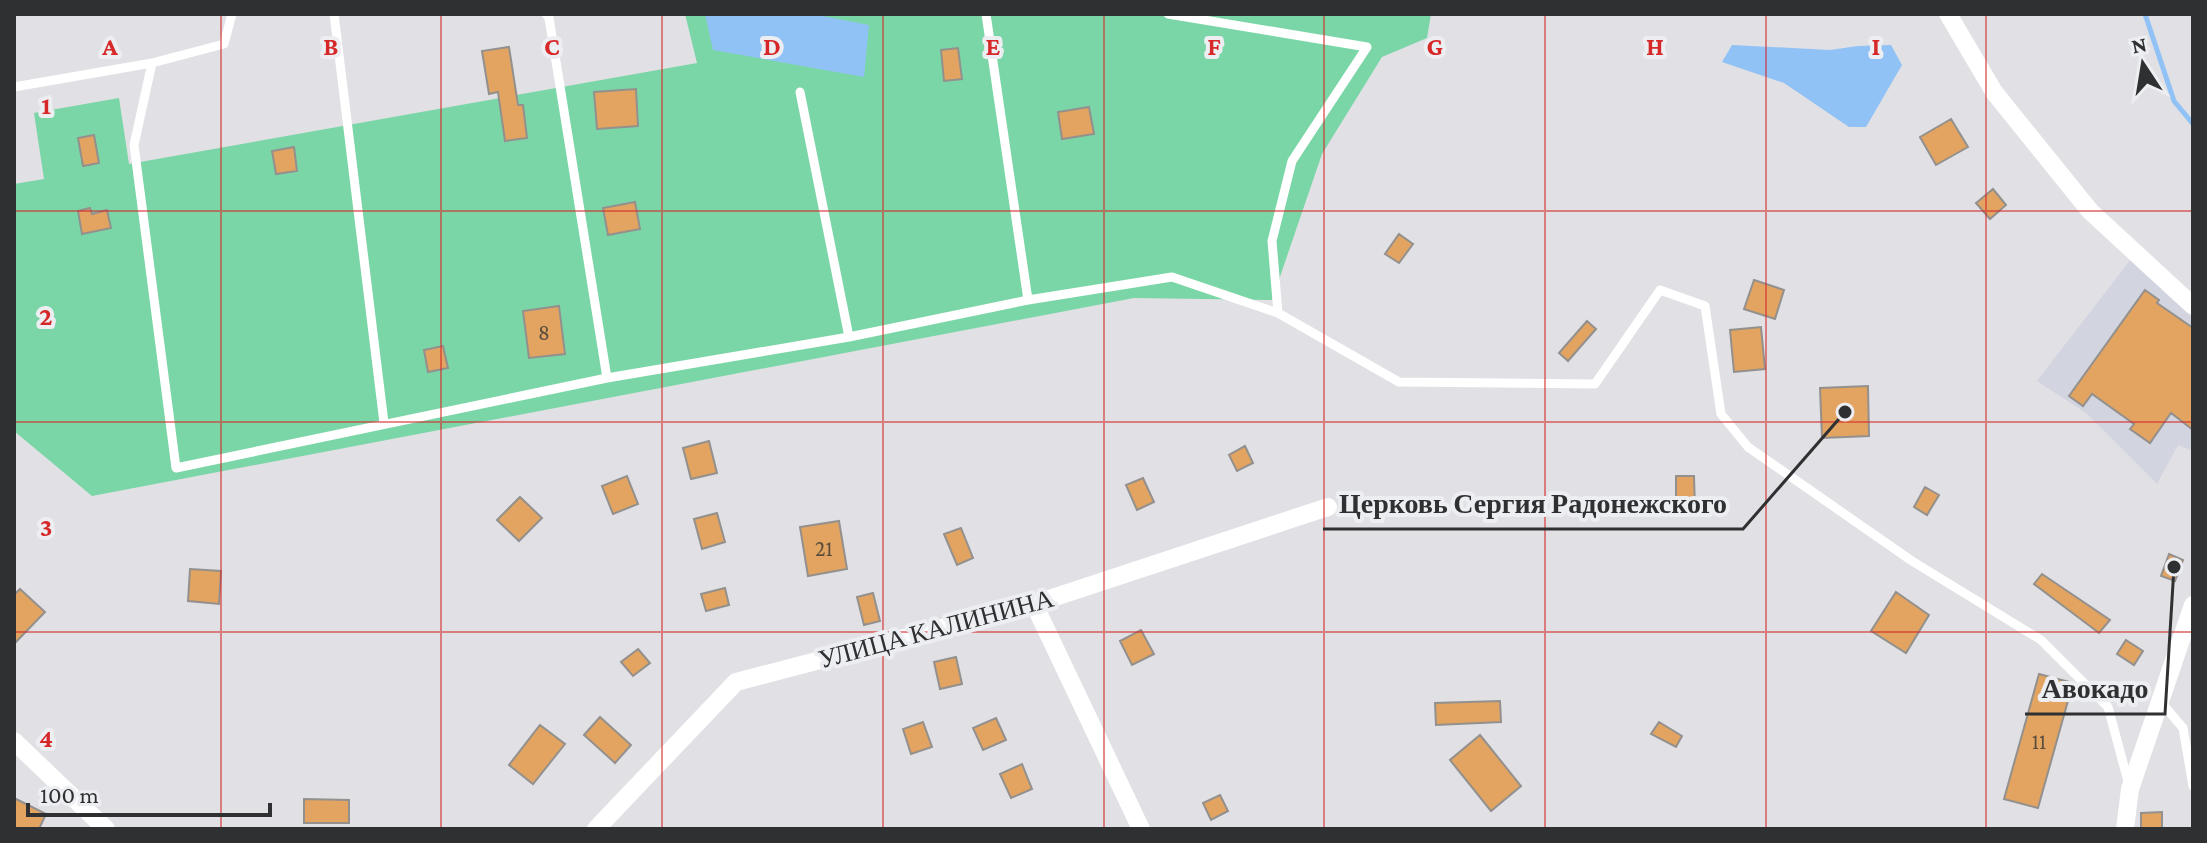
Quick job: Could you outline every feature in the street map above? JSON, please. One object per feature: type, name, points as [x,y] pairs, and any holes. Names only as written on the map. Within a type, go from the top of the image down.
[{"type":"street","points":[[1948,14],[1994,92],[2090,211],[2193,306]]},
{"type":"street","name":"УЛИЦА КАЛИНИНА","points":[[596,829],[736,682],[1034,604],[1328,507]]},
{"type":"street","points":[[1034,604],[1141,829]]},
{"type":"street","points":[[2125,829],[2130,789],[2193,605]]},
{"type":"street","points":[[14,741],[106,829]]},
{"type":"lane","points":[[14,87],[152,63],[224,44],[232,14]]},
{"type":"lane","points":[[334,14],[384,423]]},
{"type":"lane","points":[[546,14],[607,378]]},
{"type":"lane","points":[[986,14],[1028,300]]},
{"type":"lane","points":[[1168,14],[1367,47],[1292,161],[1272,241],[1278,313]]},
{"type":"lane","points":[[152,63],[134,145],[176,468],[607,378],[849,337],[1028,300],[1172,277],[1278,313],[1399,382],[1595,384],[1660,290],[1705,306],[1721,414],[1748,447],[1912,561],[2041,640],[2108,707],[2130,789]]},
{"type":"lane","points":[[800,92],[849,337]]},
{"type":"lane","points":[[2160,701],[2183,728],[2193,786]]},
{"type":"shaded area","points":[[2131,259],[2193,314],[2193,451],[2178,445],[2157,484],[2086,413],[2037,381]]},
{"type":"green space","points":[[685,14],[1431,14],[1427,38],[1382,57],[1322,154],[1272,300],[1134,298],[92,496],[14,431],[14,184],[44,179],[34,113],[119,98],[129,164],[697,63]]},
{"type":"water","points":[[705,14],[812,14],[869,25],[864,77],[713,50]]},
{"type":"water","points":[[1732,45],[1830,50],[1891,45],[1902,65],[1866,127],[1849,127],[1784,83],[1722,62]]},
{"type":"building","points":[[509,47],[518,105],[523,105],[527,138],[505,141],[498,92],[489,94],[482,51]]},
{"type":"building","points":[[958,48],[962,79],[944,81],[941,50]]},
{"type":"building","points":[[636,89],[638,126],[597,129],[594,92]]},
{"type":"building","points":[[1089,107],[1094,134],[1062,139],[1058,112]]},
{"type":"building","points":[[1951,119],[1968,147],[1936,165],[1920,137]]},
{"type":"building","points":[[94,135],[99,163],[83,166],[78,138]]},
{"type":"building","points":[[294,147],[297,171],[276,174],[272,151]]},
{"type":"building","points":[[1993,189],[2006,205],[1990,219],[1976,203]]},
{"type":"building","points":[[635,202],[640,229],[608,235],[603,208]]},
{"type":"building","points":[[90,208],[92,214],[107,210],[111,228],[82,234],[78,211]]},
{"type":"building","points":[[1399,234],[1413,244],[1399,263],[1385,254]]},
{"type":"building","points":[[1754,280],[1784,290],[1775,319],[1744,309]]},
{"type":"building","points":[[2145,290],[2159,300],[2157,303],[2193,328],[2193,430],[2171,413],[2150,443],[2130,429],[2134,424],[2092,394],[2083,406],[2069,396]]},
{"type":"building","points":[[559,306],[565,354],[529,358],[523,311]]},
{"type":"building","points":[[1587,321],[1596,329],[1568,361],[1559,353]]},
{"type":"building","points":[[1761,327],[1765,369],[1734,372],[1730,330]]},
{"type":"building","points":[[443,346],[448,368],[428,372],[424,350]]},
{"type":"building","points":[[1868,386],[1869,436],[1822,438],[1820,388]]},
{"type":"building","points":[[709,441],[717,473],[691,479],[683,448]]},
{"type":"building","points":[[1245,446],[1253,463],[1237,471],[1229,455]]},
{"type":"building","points":[[627,476],[638,504],[613,514],[602,486]]},
{"type":"building","points":[[1676,476],[1694,476],[1695,509],[1676,509]]},
{"type":"building","points":[[1143,478],[1154,502],[1137,510],[1126,485]]},
{"type":"building","points":[[1925,487],[1939,495],[1927,515],[1914,507]]},
{"type":"building","points":[[520,497],[542,518],[519,541],[497,520]]},
{"type":"building","points":[[717,513],[725,542],[702,549],[694,519]]},
{"type":"building","points":[[839,521],[847,569],[808,576],[800,527]]},
{"type":"building","points":[[961,528],[973,558],[957,565],[944,534]]},
{"type":"building","points":[[2169,554],[2183,560],[2175,581],[2161,576]]},
{"type":"building","points":[[190,569],[221,571],[219,604],[188,601]]},
{"type":"building","points":[[2042,574],[2110,620],[2099,633],[2034,584]]},
{"type":"building","points":[[725,588],[729,605],[706,611],[701,594]]},
{"type":"building","points":[[20,589],[45,612],[14,644],[14,595]]},
{"type":"building","points":[[1896,592],[1929,615],[1906,653],[1871,631]]},
{"type":"building","points":[[873,593],[880,621],[864,625],[857,597]]},
{"type":"building","points":[[1141,630],[1154,654],[1132,665],[1120,641]]},
{"type":"building","points":[[2126,640],[2143,651],[2134,665],[2117,654]]},
{"type":"building","points":[[638,649],[650,663],[633,676],[621,662]]},
{"type":"building","points":[[956,657],[962,684],[940,689],[934,662]]},
{"type":"building","points":[[2039,674],[2073,683],[2038,808],[2004,799]]},
{"type":"building","points":[[1500,701],[1501,722],[1436,725],[1435,703]]},
{"type":"building","points":[[600,717],[631,745],[615,763],[584,735]]},
{"type":"building","points":[[996,718],[1006,740],[983,750],[973,728]]},
{"type":"building","points":[[923,722],[932,747],[911,754],[903,729]]},
{"type":"building","points":[[1659,722],[1682,736],[1676,747],[1651,734]]},
{"type":"building","points":[[540,725],[565,744],[533,784],[509,765]]},
{"type":"building","points":[[1480,735],[1521,786],[1491,811],[1450,760]]},
{"type":"building","points":[[1022,764],[1032,789],[1011,798],[1000,774]]},
{"type":"building","points":[[1220,795],[1228,811],[1211,820],[1203,803]]},
{"type":"building","points":[[14,798],[46,814],[39,829],[14,829]]},
{"type":"building","points":[[304,799],[349,800],[349,823],[304,823]]},
{"type":"building","points":[[2162,812],[2162,829],[2141,829],[2141,813]]},
{"type":"waterway","points":[[2145,14],[2174,101],[2193,124]]},
{"type":"place","name":"Церковь Сергия Радонежского","points":[[1845,412]]},
{"type":"place","name":"Авокадо","points":[[2174,567]]}]
